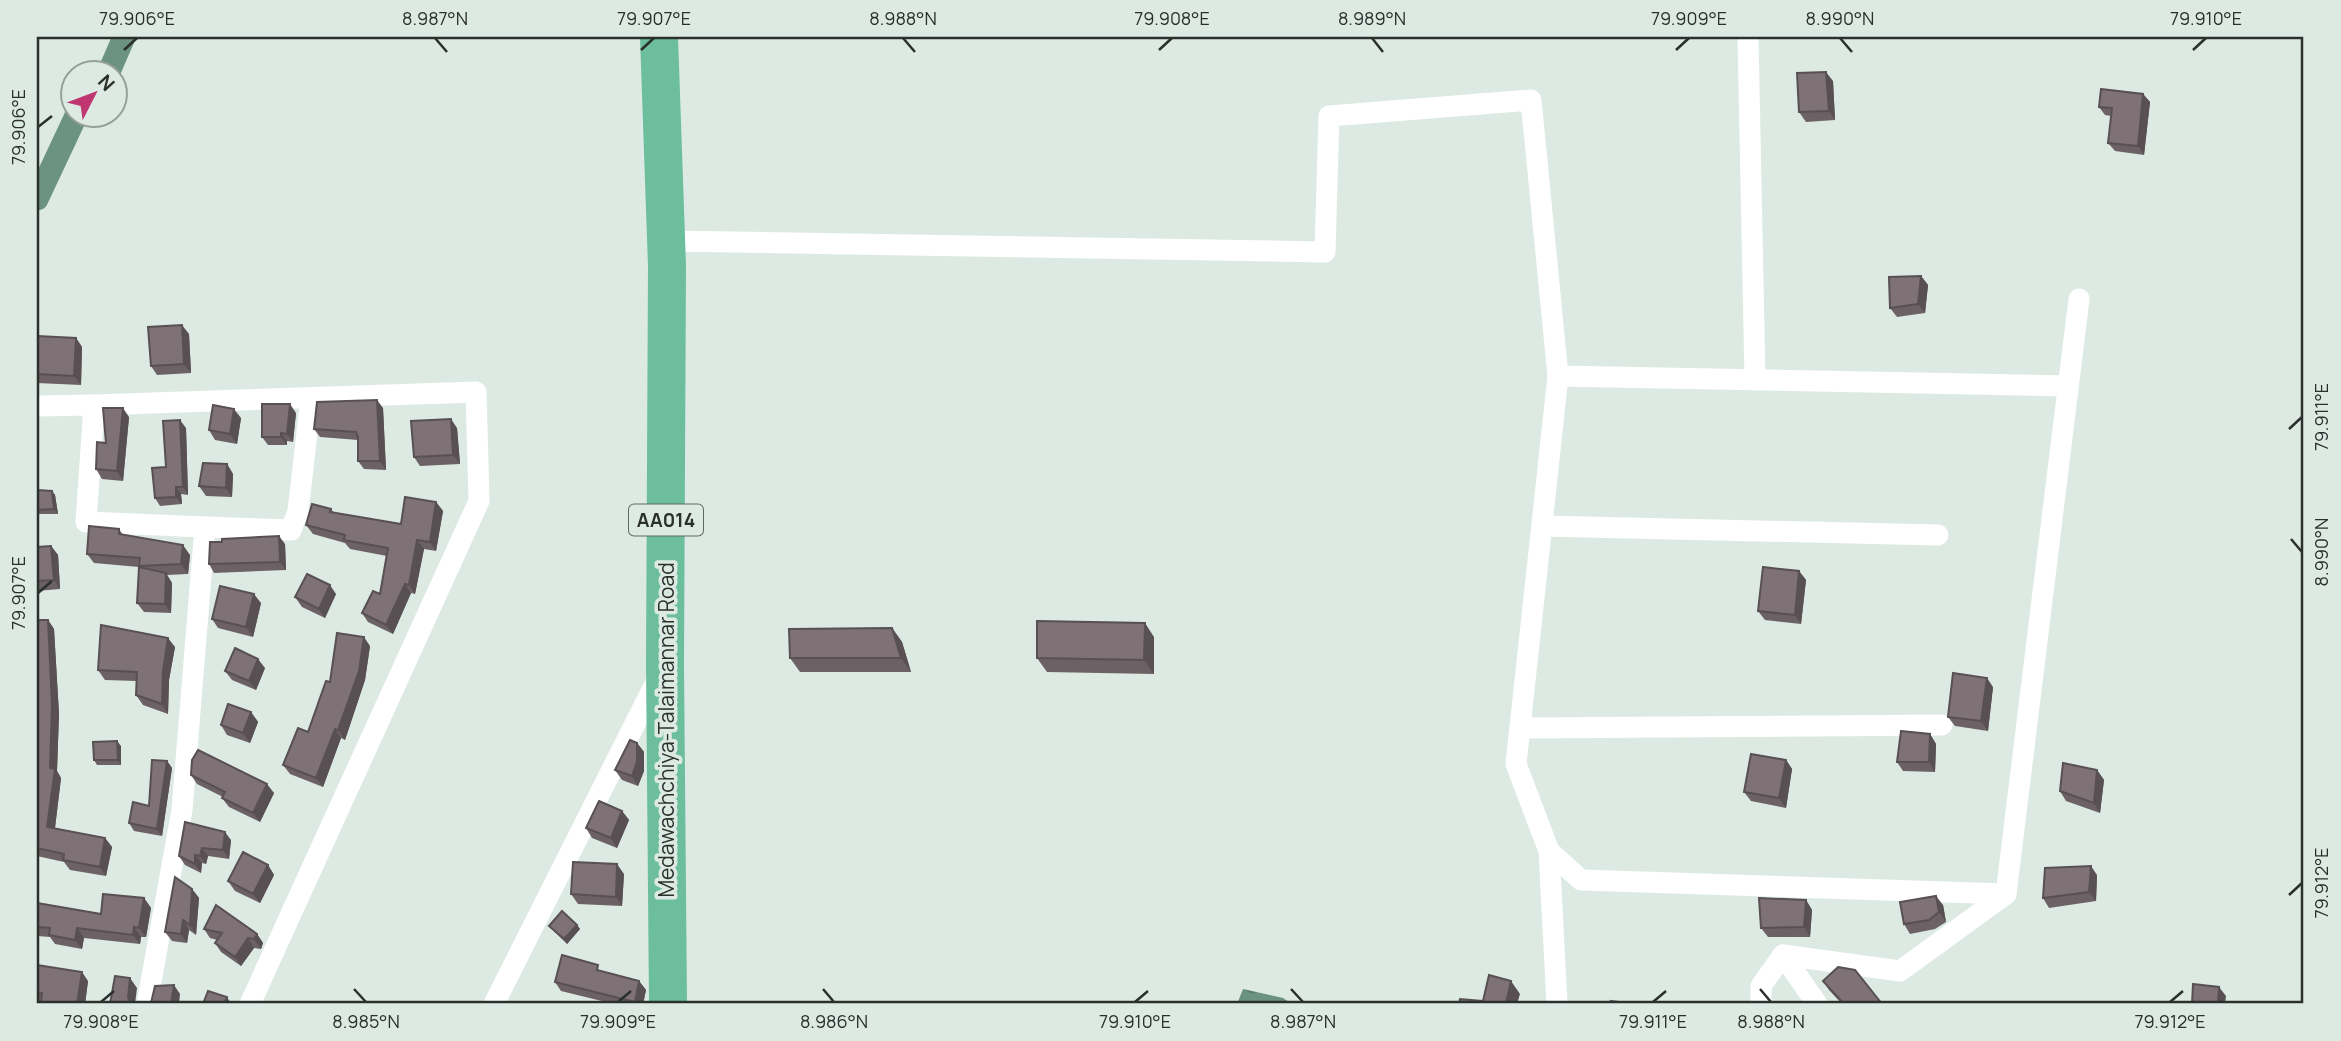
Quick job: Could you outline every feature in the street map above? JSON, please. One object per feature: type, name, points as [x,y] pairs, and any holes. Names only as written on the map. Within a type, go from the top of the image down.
[{"type":"highway","name":"Medawachchiya-Talaimannar Road","points":[[659,37],[667,241],[665,664],[668,1004]]},
{"type":"street","points":[[1748,37],[1755,380]]},
{"type":"street","points":[[667,241],[1325,253],[1329,116],[1531,100],[1558,376],[1516,764],[1549,850],[1557,1004]]},
{"type":"street","points":[[1783,955],[1900,971],[2006,894],[2079,299]]},
{"type":"street","points":[[1558,376],[2068,386]]},
{"type":"street","points":[[37,406],[476,392],[479,500],[250,1004]]},
{"type":"street","points":[[94,405],[86,522],[290,530],[298,511],[311,398]]},
{"type":"street","points":[[1542,526],[1938,535]]},
{"type":"street","points":[[147,1004],[182,810],[205,527]]},
{"type":"street","points":[[494,1004],[665,664]]},
{"type":"street","points":[[1520,727],[1942,725]]},
{"type":"street","points":[[1549,850],[1581,880],[2006,894]]},
{"type":"street","points":[[1761,1004],[1761,986],[1783,955]]},
{"type":"street","points":[[1783,955],[1817,1004]]},
{"type":"water","points":[[1243,989],[1283,998],[1292,1004],[1237,1004]]},
{"type":"building","points":[[1826,72],[1829,111],[1799,112],[1797,73]]},
{"type":"building","points":[[2101,89],[2143,94],[2138,146],[2108,143],[2112,108],[2099,107]]},
{"type":"building","points":[[1921,276],[1918,304],[1890,308],[1889,277]]},
{"type":"building","points":[[182,325],[184,364],[151,366],[148,327]]},
{"type":"building","points":[[37,336],[76,338],[74,376],[37,374]]},
{"type":"building","points":[[377,400],[380,461],[358,461],[356,432],[314,429],[317,402]]},
{"type":"building","points":[[262,404],[290,404],[287,434],[281,433],[281,437],[262,437]]},
{"type":"building","points":[[213,405],[234,409],[230,434],[209,430]]},
{"type":"building","points":[[103,408],[123,408],[117,471],[96,469],[97,442],[106,443]]},
{"type":"building","points":[[451,419],[453,455],[414,457],[411,421]]},
{"type":"building","points":[[180,420],[183,487],[176,487],[176,497],[155,498],[152,468],[166,467],[163,421]]},
{"type":"building","points":[[203,463],[227,464],[226,488],[199,486]]},
{"type":"building","points":[[37,490],[52,491],[54,509],[37,510]]},
{"type":"building","points":[[405,497],[436,502],[430,542],[417,540],[409,585],[405,584],[386,625],[362,613],[373,591],[380,594],[388,548],[344,540],[345,535],[306,525],[312,504],[331,509],[330,512],[401,524]]},
{"type":"building","points":[[89,526],[119,529],[119,534],[183,545],[181,564],[139,566],[140,558],[87,554]]},
{"type":"building","points":[[279,536],[280,562],[209,564],[210,542]]},
{"type":"building","points":[[51,546],[54,580],[37,581],[37,547]]},
{"type":"building","points":[[139,567],[166,573],[165,604],[137,603]]},
{"type":"building","points":[[1763,567],[1799,571],[1795,615],[1758,611]]},
{"type":"building","points":[[307,574],[330,585],[319,609],[295,597]]},
{"type":"building","points":[[220,586],[254,594],[246,627],[212,619]]},
{"type":"building","points":[[37,620],[48,620],[52,705],[50,768],[55,769],[47,827],[105,838],[100,867],[63,860],[64,854],[37,848]]},
{"type":"building","points":[[1037,621],[1145,623],[1144,660],[1037,658]]},
{"type":"building","points":[[101,625],[168,638],[162,704],[136,695],[137,672],[98,670]]},
{"type":"building","points":[[892,628],[901,658],[790,658],[789,629]]},
{"type":"building","points":[[337,633],[364,637],[359,671],[338,730],[335,729],[316,778],[283,765],[298,728],[308,732],[326,681],[330,682]]},
{"type":"building","points":[[235,648],[258,659],[249,681],[225,671]]},
{"type":"building","points":[[1953,673],[1987,678],[1981,721],[1948,717]]},
{"type":"building","points":[[228,704],[251,712],[243,733],[221,725]]},
{"type":"building","points":[[1901,731],[1930,734],[1929,762],[1897,762]]},
{"type":"building","points":[[630,740],[637,743],[637,762],[632,776],[615,770]]},
{"type":"building","points":[[117,741],[118,760],[94,760],[93,742]]},
{"type":"building","points":[[198,750],[267,784],[253,813],[222,798],[225,792],[191,775],[192,760]]},
{"type":"building","points":[[1751,754],[1786,760],[1779,798],[1744,792]]},
{"type":"building","points":[[152,760],[167,761],[157,829],[129,823],[133,802],[149,806]]},
{"type":"building","points":[[2063,763],[2097,770],[2094,803],[2060,791]]},
{"type":"building","points":[[599,801],[622,811],[611,838],[586,828]]},
{"type":"building","points":[[185,822],[225,832],[223,850],[202,848],[200,856],[195,855],[195,864],[179,856]]},
{"type":"building","points":[[243,852],[268,865],[253,894],[228,881]]},
{"type":"building","points":[[573,862],[617,864],[616,897],[571,894]]},
{"type":"building","points":[[2091,866],[2089,892],[2043,898],[2045,868]]},
{"type":"building","points":[[175,877],[192,889],[190,925],[183,920],[181,934],[165,932]]},
{"type":"building","points":[[103,894],[144,898],[139,928],[134,927],[133,935],[77,928],[75,940],[49,935],[50,928],[37,927],[37,903],[101,914]]},
{"type":"building","points":[[1936,896],[1939,912],[1929,920],[1904,924],[1900,902]]},
{"type":"building","points":[[1759,898],[1806,900],[1804,927],[1761,928]]},
{"type":"building","points":[[216,905],[257,934],[254,939],[248,938],[235,957],[215,943],[222,933],[204,929]]},
{"type":"building","points":[[562,911],[577,925],[564,939],[549,926]]},
{"type":"building","points":[[562,955],[598,965],[597,970],[639,981],[635,1002],[555,982]]},
{"type":"building","points":[[37,965],[82,972],[77,1004],[41,1003],[42,993],[37,992]]},
{"type":"building","points":[[1838,967],[1855,970],[1882,1004],[1844,1004],[1823,981]]},
{"type":"building","points":[[1489,975],[1511,981],[1506,1003],[1517,1004],[1459,1004],[1460,999],[1483,1001]]},
{"type":"building","points":[[115,976],[130,978],[128,998],[132,1004],[110,1004]]},
{"type":"building","points":[[2193,984],[2219,987],[2218,1004],[2192,1004]]},
{"type":"building","points":[[174,985],[171,1004],[147,1004],[151,1003],[155,986]]},
{"type":"building","points":[[208,991],[227,997],[224,1004],[203,1004]]},
{"type":"building","points":[[1611,1001],[1635,1004],[1612,1004]]},
{"type":"waterway","points":[[114,60],[124,37]]},
{"type":"waterway","points":[[37,199],[69,130]]}]
